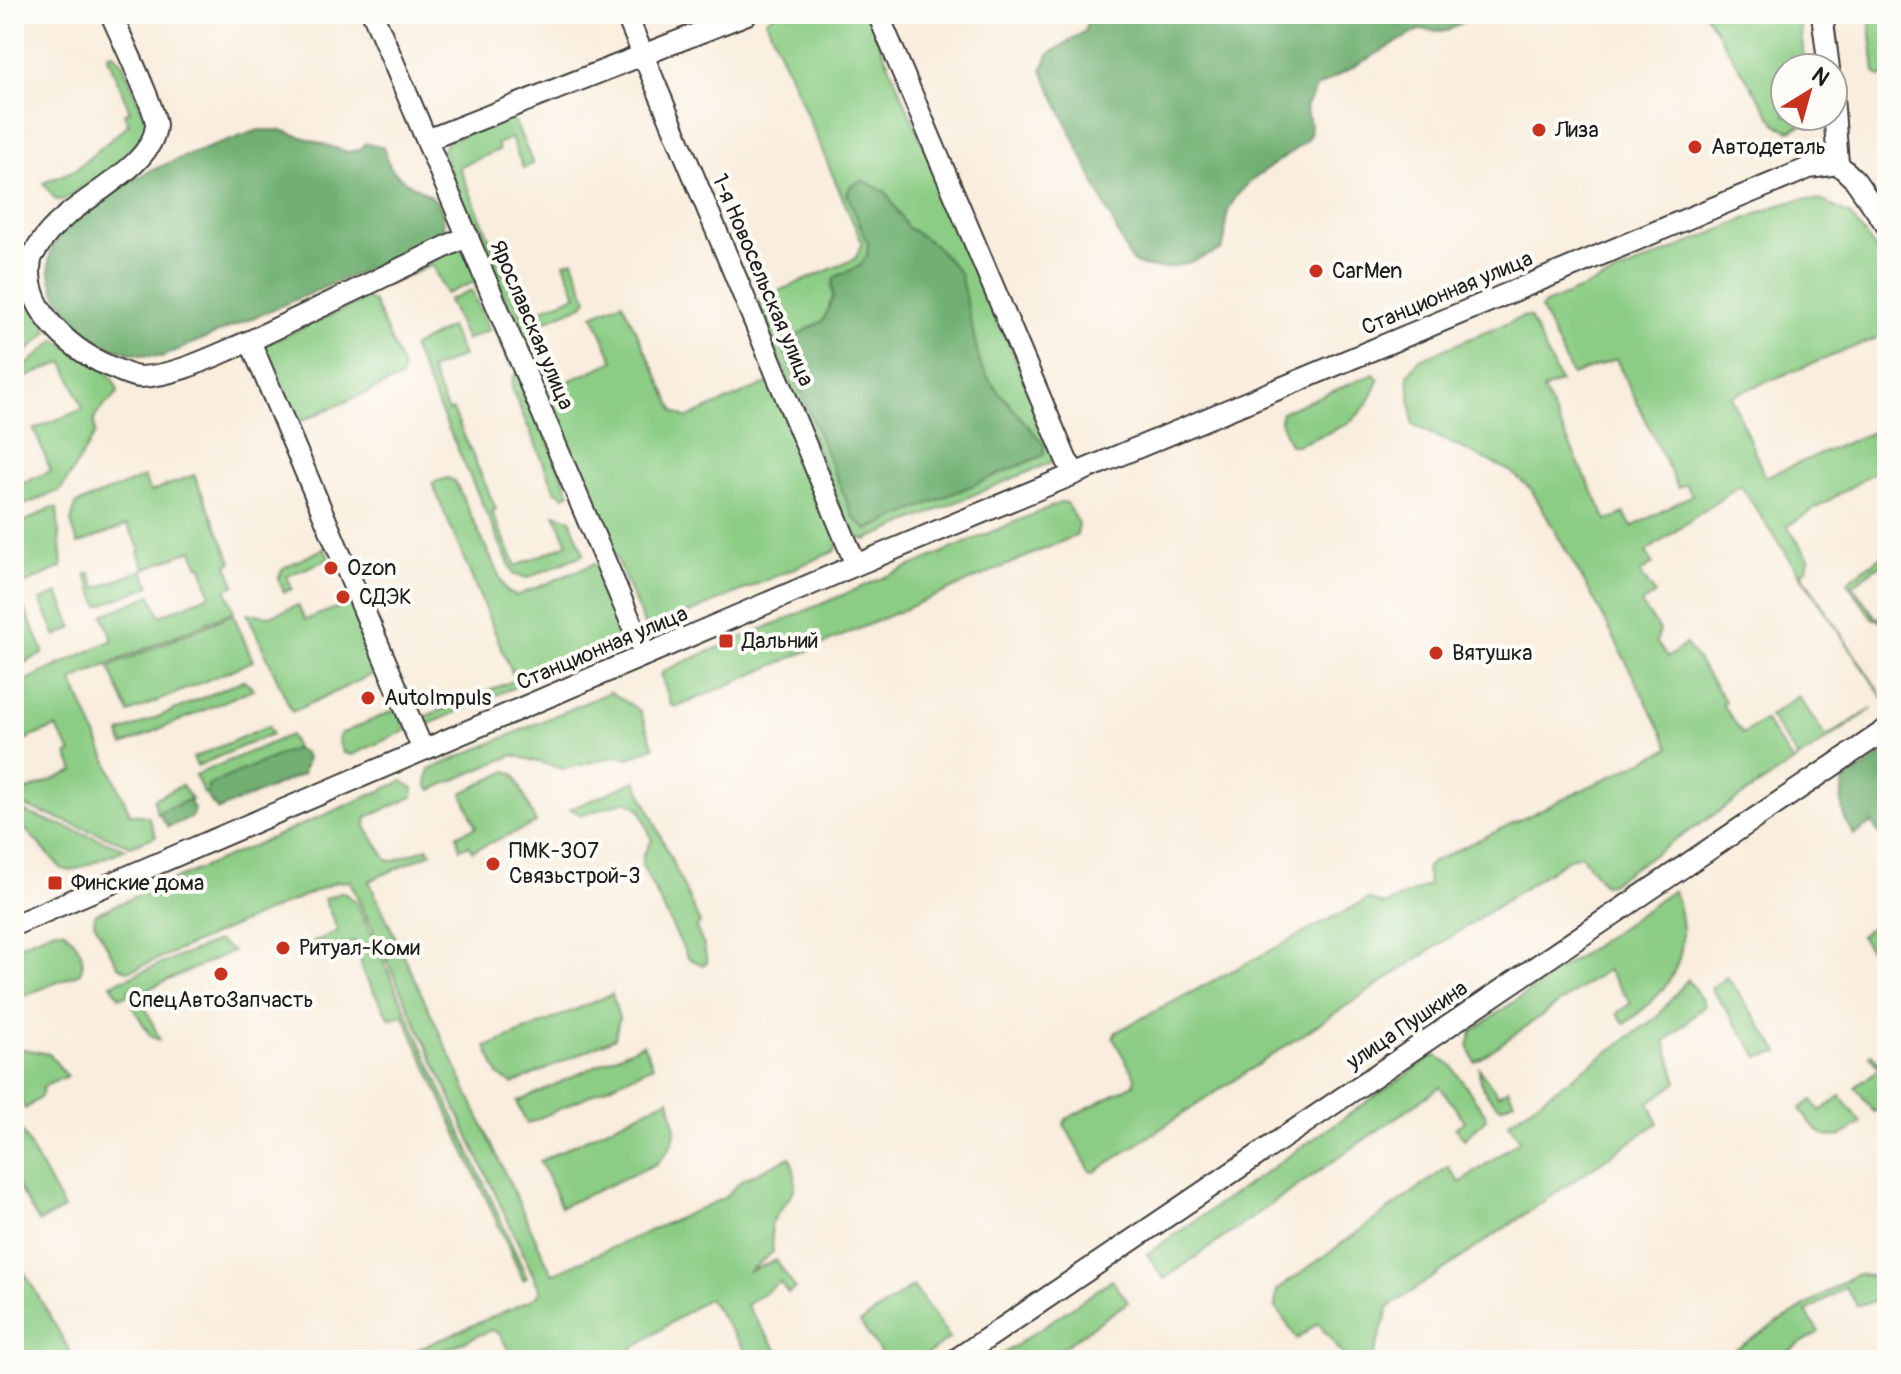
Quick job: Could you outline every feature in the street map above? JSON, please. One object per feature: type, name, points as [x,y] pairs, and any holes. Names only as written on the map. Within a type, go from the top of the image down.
[{"type":"street","points":[[111,14],[156,124],[153,136],[149,148],[134,166],[95,191],[51,226],[31,259],[34,290],[54,331],[90,360],[137,377],[173,373],[250,341],[468,236]]},
{"type":"street","name":"Ярославская улица","points":[[373,14],[645,655]]},
{"type":"street","name":"1-я Новосельская улица","points":[[626,14],[856,565]]},
{"type":"street","points":[[427,140],[747,14]]},
{"type":"street","points":[[878,14],[1067,461],[1076,473]]},
{"type":"street","points":[[1822,14],[1827,52]]},
{"type":"street","points":[[1836,132],[1838,164],[1855,180],[1887,226]]},
{"type":"street","name":"Станционная улица","points":[[14,925],[1076,473],[1809,168],[1838,164]]},
{"type":"street","points":[[250,341],[423,750]]},
{"type":"street","name":"улица Пушкина","points":[[955,1360],[1887,729]]},
{"type":"green space","points":[[776,14],[867,14],[1055,450],[1052,462],[866,540],[852,535],[757,304],[759,299],[855,259],[862,243],[766,20]]},
{"type":"green space","points":[[1088,14],[1477,14],[1447,31],[1419,30],[1316,88],[1306,107],[1311,130],[1308,139],[1242,190],[1227,216],[1222,249],[1188,263],[1154,268],[1131,261],[1042,70],[1049,54],[1085,31]]},
{"type":"green space","points":[[1705,14],[1799,14],[1803,52],[1769,52],[1769,114]]},
{"type":"green space","points":[[1869,14],[1887,14],[1887,75],[1881,77],[1875,73]]},
{"type":"green space","points":[[113,53],[122,62],[148,123],[145,136],[118,164],[64,200],[56,200],[43,183],[75,170],[129,124],[124,114],[130,111],[107,55]]},
{"type":"green space","points":[[506,118],[515,122],[533,164],[523,168],[511,138],[497,144],[499,150],[459,167],[523,317],[577,295],[564,263],[573,260],[587,299],[583,305],[536,325],[562,384],[614,361],[593,315],[622,302],[675,412],[687,418],[769,382],[839,543],[835,551],[652,629],[645,626],[442,152],[447,141]]},
{"type":"green space","points":[[259,130],[281,130],[347,152],[359,150],[366,143],[383,147],[390,166],[398,175],[440,206],[443,232],[431,242],[161,357],[118,350],[82,329],[60,301],[50,271],[52,249],[66,227],[88,207],[144,174]]},
{"type":"green space","points":[[862,180],[886,192],[907,227],[935,245],[960,273],[980,364],[992,384],[1044,444],[1044,455],[867,530],[853,517],[784,351],[791,338],[823,321],[833,297],[835,277],[860,266],[867,255],[868,244],[847,194],[851,185]]},
{"type":"green space","points":[[1802,199],[1823,201],[1850,215],[1887,264],[1887,334],[1731,396],[1765,477],[1887,426],[1887,465],[1787,526],[1809,558],[1807,569],[1801,573],[1884,699],[1740,485],[1646,552],[1653,563],[1640,573],[1655,594],[1641,604],[1660,630],[1656,642],[1668,657],[1686,644],[1725,701],[1722,704],[1743,734],[1764,720],[1793,762],[1798,758],[1769,716],[1798,696],[1826,737],[1872,709],[1807,753],[1611,883],[1603,884],[1581,855],[1570,858],[1095,1172],[1090,1171],[1064,1124],[1066,1119],[1134,1084],[1135,1077],[1113,1038],[1116,1032],[1368,899],[1384,905],[1429,885],[1426,868],[1432,862],[1670,748],[1596,603],[1531,489],[1510,471],[1413,425],[1408,375],[1420,359],[1525,316],[1530,317],[1560,382],[1543,390],[1607,521],[1624,513],[1632,527],[1692,495],[1686,484],[1678,488],[1616,359],[1572,375],[1541,309],[1545,304],[1776,206]]},
{"type":"green space","points":[[458,246],[468,250],[514,358],[511,366],[474,282],[446,294],[432,265],[387,285]]},
{"type":"green space","points":[[14,259],[21,266],[48,332],[14,363]]},
{"type":"green space","points":[[471,290],[489,330],[466,340],[448,300]]},
{"type":"green space","points":[[367,298],[374,302],[403,368],[401,378],[296,423],[291,419],[263,346]]},
{"type":"green space","points":[[450,327],[463,356],[430,370],[448,412],[453,410],[496,509],[492,512],[516,566],[568,544],[555,514],[570,519],[584,554],[528,578],[514,575],[412,347]]},
{"type":"green space","points":[[56,340],[102,368],[110,376],[118,393],[98,412],[94,420],[95,434],[61,490],[14,509],[14,487],[51,471],[34,429],[83,409],[64,362],[14,382],[18,372]]},
{"type":"green space","points":[[519,373],[570,493],[564,496],[555,490],[512,389],[513,376]]},
{"type":"green space","points":[[1374,374],[1379,380],[1365,407],[1356,416],[1336,429],[1290,445],[1280,421],[1282,412]]},
{"type":"green space","points":[[194,475],[232,562],[227,565],[235,585],[226,589],[234,611],[72,680],[130,814],[148,816],[156,836],[131,846],[14,802],[14,774],[18,772],[26,791],[74,771],[67,754],[71,752],[56,727],[14,744],[14,686],[113,640],[103,615],[151,595],[160,616],[210,595],[202,566],[199,567],[192,550],[145,569],[138,552],[141,550],[127,525],[78,544],[71,522],[76,504],[144,477],[150,492]]},
{"type":"green space","points":[[447,478],[455,481],[506,591],[516,596],[594,564],[600,568],[630,637],[420,728],[419,719],[515,680],[432,483]]},
{"type":"green space","points":[[1062,502],[1067,503],[1078,523],[1077,535],[677,707],[671,705],[661,676],[663,671]]},
{"type":"green space","points":[[51,508],[57,508],[62,567],[15,588],[43,650],[42,654],[14,668],[14,527]]},
{"type":"green space","points":[[325,548],[329,559],[287,576],[292,589],[284,592],[278,579],[283,568]]},
{"type":"green space","points":[[1880,557],[1887,560],[1852,585],[1877,619],[1887,612],[1887,623],[1872,618],[1848,584],[1849,580]]},
{"type":"green space","points":[[143,570],[150,586],[99,606],[86,574],[90,573],[97,588]]},
{"type":"green space","points":[[58,593],[73,628],[56,636],[40,600]]},
{"type":"green space","points":[[354,601],[380,671],[292,712],[247,613],[270,616],[298,605],[305,620]]},
{"type":"green space","points":[[233,614],[253,661],[129,713],[109,667]]},
{"type":"green space","points":[[244,680],[253,689],[123,745],[120,733]]},
{"type":"green space","points":[[610,692],[640,711],[654,747],[629,758],[618,756],[563,769],[513,755],[431,790],[427,786],[429,770]]},
{"type":"green space","points":[[397,709],[407,730],[352,755],[343,753],[338,740],[340,734]]},
{"type":"green space","points":[[268,726],[272,734],[197,766],[193,758]]},
{"type":"green space","points":[[290,735],[298,753],[204,794],[195,775]]},
{"type":"green space","points":[[293,749],[303,752],[307,759],[303,774],[218,810],[207,797],[208,785]]},
{"type":"green space","points":[[1887,752],[1887,845],[1872,823],[1854,835],[1842,810],[1842,797],[1843,782]]},
{"type":"green space","points":[[507,771],[515,775],[536,823],[472,851],[469,845],[460,849],[457,835],[476,827],[462,793]]},
{"type":"green space","points":[[403,781],[413,788],[413,797],[367,817],[366,827],[387,860],[393,861],[427,848],[431,853],[369,881],[552,1274],[724,1198],[742,1180],[790,1157],[794,1188],[771,1225],[773,1252],[748,1272],[776,1260],[795,1288],[788,1293],[780,1282],[746,1305],[784,1360],[752,1360],[708,1298],[615,1360],[514,1360],[499,1333],[491,1330],[422,1360],[393,1360],[533,1299],[541,1292],[350,881],[336,882],[137,968],[127,971],[118,966],[94,922],[95,914]]},
{"type":"green space","points":[[636,781],[700,923],[696,928],[704,946],[707,963],[703,965],[688,958],[642,865],[642,857],[652,840],[640,809],[627,801],[582,815],[570,809]]},
{"type":"green space","points":[[182,785],[192,800],[157,814],[154,799]]},
{"type":"green space","points":[[189,800],[194,809],[192,817],[168,827],[158,812]]},
{"type":"green space","points":[[14,808],[126,849],[72,871],[62,869],[14,817]]},
{"type":"green space","points":[[1674,890],[1680,913],[1681,951],[1668,982],[1642,1010],[1625,1024],[1617,1013],[1631,1003],[1607,970],[1475,1062],[1468,1046],[1472,1031]]},
{"type":"green space","points":[[343,892],[357,903],[527,1278],[523,1280],[403,1014],[390,1019],[363,973],[354,941],[319,957],[313,942],[338,931],[324,899]]},
{"type":"green space","points":[[1887,916],[1887,975],[1860,936]]},
{"type":"green space","points":[[55,930],[63,930],[76,944],[83,961],[80,973],[14,1000],[14,947]]},
{"type":"green space","points":[[218,941],[233,951],[139,993],[136,986],[128,989],[130,995],[119,997],[111,984]]},
{"type":"green space","points":[[1727,977],[1779,1052],[1759,1057],[1711,988]]},
{"type":"green space","points":[[1688,979],[1705,1005],[1665,1042],[1677,1082],[1649,1103],[1658,1123],[1389,1307],[1372,1360],[1347,1360],[1318,1323],[1297,1339],[1275,1306],[1277,1290],[1448,1167],[1460,1183],[1520,1140],[1508,1123],[1657,1017]]},
{"type":"green space","points":[[139,993],[160,1040],[151,1037],[133,1007],[131,996]]},
{"type":"green space","points":[[612,994],[619,1018],[615,1038],[513,1084],[499,1076],[486,1047]]},
{"type":"green space","points":[[643,1044],[653,1066],[527,1124],[517,1102]]},
{"type":"green space","points":[[23,1049],[49,1054],[67,1076],[43,1087],[41,1097],[25,1109],[14,1085],[14,1052]]},
{"type":"green space","points":[[1872,1054],[1887,1075],[1881,1090],[1886,1104],[1874,1112],[1855,1087],[1879,1069],[1869,1055]]},
{"type":"green space","points":[[1435,1055],[1452,1066],[1485,1114],[1486,1119],[1464,1139],[1455,1128],[1465,1121],[1440,1087],[1164,1279],[1147,1254]]},
{"type":"green space","points":[[1479,1068],[1498,1095],[1508,1089],[1514,1101],[1501,1107],[1492,1100],[1482,1085]]},
{"type":"green space","points":[[1841,1096],[1861,1123],[1842,1135],[1827,1136],[1820,1132],[1800,1109],[1812,1100],[1820,1111]]},
{"type":"green space","points":[[669,1099],[673,1141],[656,1164],[561,1207],[540,1161]]},
{"type":"green space","points":[[14,1117],[64,1209],[39,1222],[14,1181]]},
{"type":"green space","points":[[14,1254],[75,1360],[14,1360]]},
{"type":"green space","points":[[1856,1274],[1881,1277],[1887,1285],[1887,1300],[1857,1305],[1845,1287],[1806,1312],[1819,1332],[1774,1360],[1718,1360]]},
{"type":"green space","points":[[1112,1280],[1128,1302],[1045,1360],[994,1360]]},
{"type":"green space","points":[[913,1286],[950,1338],[919,1360],[886,1360],[860,1323]]},
{"type":"place","name":"Лиза","points":[[1539,130]]},
{"type":"place","name":"Автодеталь","points":[[1695,147]]},
{"type":"place","name":"CarMen","points":[[1316,271]]},
{"type":"place","name":"Ozon","points":[[331,568]]},
{"type":"place","name":"СДЭК","points":[[343,597]]},
{"type":"place","name":"Дальний","points":[[726,641]]},
{"type":"place","name":"Вятушка","points":[[1436,653]]},
{"type":"place","name":"AutoImpuls","points":[[368,698]]},
{"type":"place","name":"ПМК-307 Связьстрой-3","points":[[493,864]]},
{"type":"place","name":"Финские дома","points":[[55,883]]},
{"type":"place","name":"Ритуал-Коми","points":[[283,948]]},
{"type":"place","name":"СпецАвтоЗапчасть","points":[[221,974]]}]
